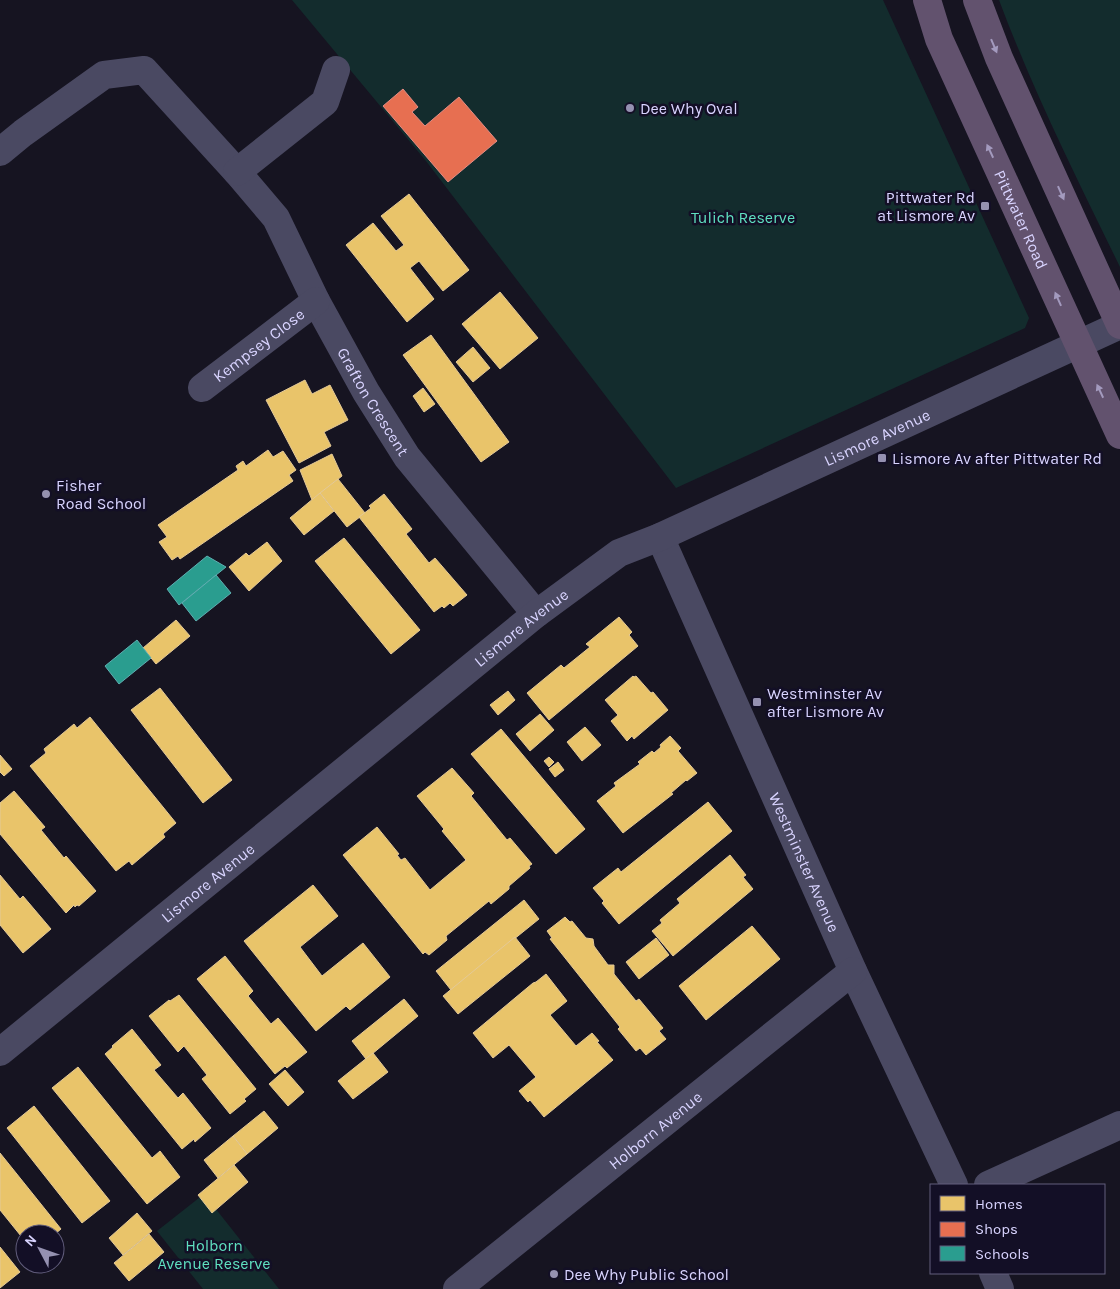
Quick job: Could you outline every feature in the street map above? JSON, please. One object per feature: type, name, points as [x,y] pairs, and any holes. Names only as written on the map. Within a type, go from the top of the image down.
[{"type":"highway","name":"Pittwater Road","points":[[927,0],[940,39],[1120,435]]},
{"type":"highway","points":[[977,0],[999,58],[1120,325]]},
{"type":"street","name":"Grafton Crescent","points":[[0,152],[23,132],[104,75],[144,70],[237,172],[276,218],[316,301],[366,392],[407,457],[536,614]]},
{"type":"street","points":[[237,172],[325,102],[336,70]]},
{"type":"street","name":"Kempsey Close","points":[[202,388],[316,301]]},
{"type":"street","name":"Lismore Avenue","points":[[0,1052],[536,614],[619,553],[660,536],[1120,325]]},
{"type":"street","name":"Westminster Avenue","points":[[660,536],[853,970],[954,1184]]},
{"type":"street","name":"Holborn Avenue","points":[[457,1289],[853,970]]},
{"type":"street","points":[[990,1184],[1120,1126]]},
{"type":"street","points":[[993,1274],[1000,1289]]},
{"type":"green space","name":"Tulich Reserve","points":[[292,0],[883,0],[1029,318],[1025,328],[676,488],[426,161]]},
{"type":"green space","points":[[999,0],[1120,0],[1120,267],[1041,101]]},
{"type":"green space","name":"Holborn Avenue Reserve","points":[[204,1194],[279,1289],[203,1289],[157,1231]]},
{"type":"building: Homes","points":[[409,194],[469,270],[443,291],[419,261],[410,268],[434,299],[407,322],[346,245],[373,223],[396,251],[404,245],[381,216]]},
{"type":"building: Homes","points":[[500,292],[538,338],[500,369],[462,324]]},
{"type":"building: Homes","points":[[431,335],[509,442],[481,462],[403,355]]},
{"type":"building: Homes","points":[[473,347],[490,368],[473,382],[456,362]]},
{"type":"building: Homes","points":[[305,380],[312,394],[330,385],[348,420],[324,432],[331,446],[299,463],[266,400]]},
{"type":"building: Homes","points":[[423,388],[435,404],[424,412],[413,396]]},
{"type":"building: Homes","points":[[268,450],[273,457],[283,451],[296,470],[289,475],[293,481],[180,559],[178,556],[172,560],[159,542],[167,537],[158,525],[238,470],[236,466],[243,461],[246,466]]},
{"type":"building: Homes","points":[[332,454],[342,476],[312,500],[300,470]]},
{"type":"building: Homes","points":[[338,479],[365,513],[347,527],[320,493]]},
{"type":"building: Homes","points":[[320,493],[334,511],[304,535],[290,518]]},
{"type":"building: Homes","points":[[384,494],[412,529],[406,534],[429,563],[435,558],[467,595],[453,606],[450,603],[434,612],[359,517],[371,508],[369,506]]},
{"type":"building: Homes","points":[[344,538],[420,630],[391,654],[315,561]]},
{"type":"building: Homes","points":[[267,542],[282,561],[249,591],[229,567],[246,553],[249,556]]},
{"type":"building: Homes","points":[[619,617],[632,632],[629,635],[638,646],[549,720],[527,693],[561,665],[564,668],[590,647],[586,644]]},
{"type":"building: Homes","points":[[176,620],[190,636],[156,664],[143,648]]},
{"type":"building: Homes","points":[[633,676],[636,676],[651,693],[653,692],[668,710],[634,739],[632,736],[627,741],[611,721],[618,715],[605,700]]},
{"type":"building: Homes","points":[[160,688],[232,780],[203,803],[131,710]]},
{"type":"building: Homes","points":[[508,691],[515,700],[498,715],[490,705]]},
{"type":"building: Homes","points":[[540,714],[554,730],[530,751],[516,734]]},
{"type":"building: Homes","points":[[90,717],[176,823],[163,834],[165,837],[132,865],[129,861],[116,871],[30,766],[46,753],[44,749],[74,724],[77,728]]},
{"type":"building: Homes","points":[[585,727],[601,745],[582,761],[567,742]]},
{"type":"building: Homes","points":[[501,729],[585,829],[556,854],[471,754]]},
{"type":"building: Homes","points":[[670,736],[681,748],[678,751],[697,773],[623,833],[597,801],[616,786],[614,783],[640,764],[638,762],[652,751],[654,753],[661,747],[660,745]]},
{"type":"building: Homes","points":[[0,755],[12,769],[4,776],[0,772]]},
{"type":"building: Homes","points":[[549,757],[554,762],[549,767],[544,761]]},
{"type":"building: Homes","points":[[558,762],[564,770],[555,777],[549,769]]},
{"type":"building: Homes","points":[[452,768],[474,793],[471,796],[507,840],[510,838],[532,864],[529,866],[530,868],[509,886],[509,889],[491,904],[489,901],[446,936],[447,940],[429,955],[425,952],[423,954],[343,855],[377,827],[399,854],[397,855],[401,860],[405,858],[430,890],[466,860],[417,796]]},
{"type":"building: Homes","points":[[14,791],[45,827],[41,830],[64,858],[66,856],[96,891],[79,906],[75,907],[74,905],[66,913],[0,834],[0,803]]},
{"type":"building: Homes","points":[[708,802],[732,831],[619,924],[593,888],[618,868],[621,872]]},
{"type":"building: Homes","points":[[730,855],[746,875],[743,877],[753,889],[673,956],[652,931],[662,923],[660,920],[680,903],[677,899]]},
{"type":"building: Homes","points":[[0,875],[20,899],[23,896],[51,929],[23,953],[0,925]]},
{"type":"building: Homes","points":[[313,885],[338,916],[300,947],[322,976],[363,943],[390,977],[350,1010],[346,1006],[316,1031],[244,941]]},
{"type":"building: Homes","points":[[524,900],[539,919],[451,990],[436,971]]},
{"type":"building: Homes","points":[[565,917],[570,922],[572,921],[586,938],[593,939],[594,946],[608,965],[614,965],[614,974],[636,1001],[639,999],[663,1028],[659,1031],[666,1039],[646,1055],[640,1048],[636,1051],[618,1029],[620,1027],[550,939],[552,938],[547,931]]},
{"type":"building: Homes","points":[[752,926],[780,959],[706,1020],[679,986]]},
{"type":"building: Homes","points":[[515,937],[530,956],[458,1014],[443,996]]},
{"type":"building: Homes","points":[[656,938],[669,955],[639,979],[626,962]]},
{"type":"building: Homes","points":[[225,956],[253,991],[248,996],[271,1024],[278,1018],[307,1052],[287,1068],[285,1066],[275,1074],[197,979]]},
{"type":"building: Homes","points":[[546,974],[567,1001],[550,1015],[576,1046],[592,1033],[599,1041],[597,1042],[613,1060],[544,1117],[530,1100],[528,1102],[519,1091],[536,1077],[509,1045],[493,1058],[473,1033]]},
{"type":"building: Homes","points":[[179,995],[256,1089],[244,1099],[246,1101],[230,1114],[202,1079],[207,1075],[184,1046],[178,1052],[149,1016],[169,1000]]},
{"type":"building: Homes","points":[[404,999],[418,1016],[366,1059],[352,1041]]},
{"type":"building: Homes","points":[[132,1029],[161,1065],[154,1070],[178,1098],[183,1093],[211,1128],[195,1142],[194,1139],[182,1149],[105,1054]]},
{"type":"building: Homes","points":[[373,1053],[388,1072],[353,1099],[338,1081]]},
{"type":"building: Homes","points":[[78,1067],[152,1158],[160,1151],[180,1177],[147,1204],[52,1088]]},
{"type":"building: Homes","points":[[285,1070],[304,1092],[288,1106],[269,1084]]},
{"type":"building: Homes","points":[[34,1106],[110,1201],[82,1223],[7,1128]]},
{"type":"building: Homes","points":[[264,1111],[278,1128],[247,1154],[233,1136]]},
{"type":"building: Homes","points":[[233,1136],[247,1154],[218,1178],[204,1160]]},
{"type":"building: Homes","points":[[0,1153],[57,1224],[15,1224],[15,1229],[0,1210]]},
{"type":"building: Homes","points":[[234,1165],[248,1182],[212,1213],[198,1195]]},
{"type":"building: Homes","points":[[137,1213],[152,1231],[123,1255],[109,1238]]},
{"type":"building: Homes","points":[[149,1234],[164,1252],[129,1281],[114,1263]]},
{"type":"building: Homes","points":[[0,1247],[15,1266],[15,1274],[18,1274],[0,1288]]},
{"type":"building: Shops","points":[[403,89],[418,107],[412,112],[425,126],[459,97],[497,141],[448,182],[383,106]]},
{"type":"building: Schools","points":[[207,556],[226,567],[179,605],[167,589]]},
{"type":"building: Schools","points":[[216,575],[231,593],[196,621],[182,603]]},
{"type":"building: Schools","points":[[137,640],[151,658],[119,684],[105,666]]},
{"type":"place","name":"Dee Why Oval","points":[[630,108]]},
{"type":"place","name":"Pittwater Rd at Lismore Av","points":[[985,206]]},
{"type":"place","name":"Lismore Av after Pittwater Rd","points":[[882,458]]},
{"type":"place","name":"Fisher Road School","points":[[46,494]]},
{"type":"place","name":"Westminster Av after Lismore Av","points":[[757,702]]},
{"type":"place","name":"Dee Why Public School","points":[[554,1274]]}]
